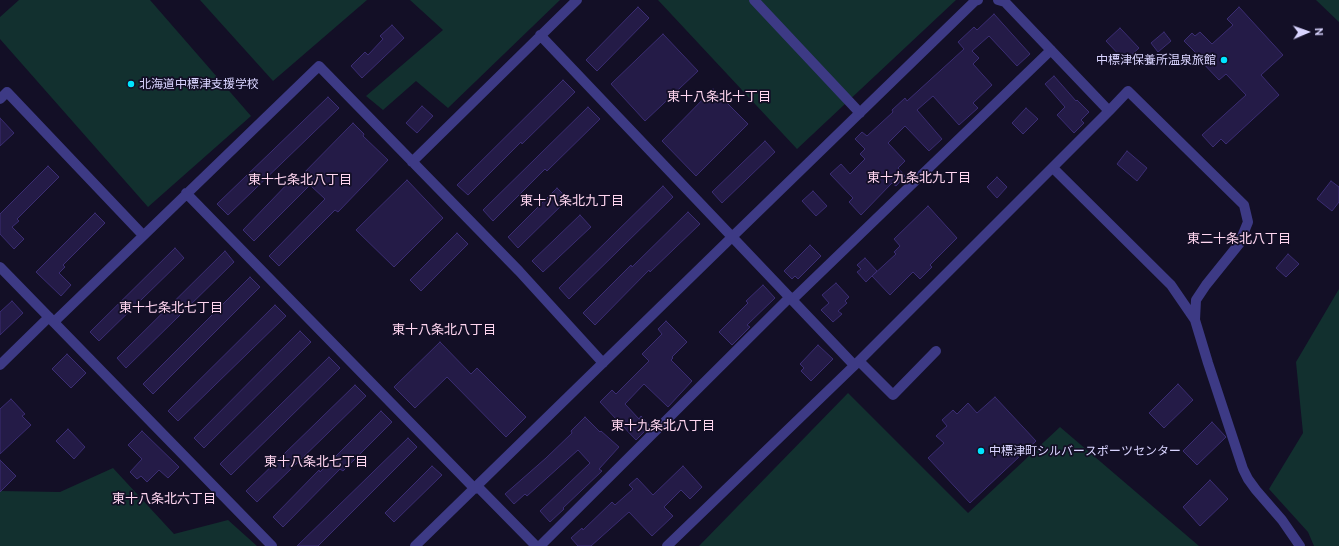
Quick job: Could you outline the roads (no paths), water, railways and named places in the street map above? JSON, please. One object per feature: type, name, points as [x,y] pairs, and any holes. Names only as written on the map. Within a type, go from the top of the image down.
[{"type":"street","points":[[412,162],[576,0]]},
{"type":"street","points":[[754,0],[860,113]]},
{"type":"street","points":[[415,546],[975,1],[978,0]]},
{"type":"street","points":[[998,0],[1005,2],[1109,110]]},
{"type":"street","points":[[540,35],[791,299],[856,363],[893,396],[936,351]]},
{"type":"street","points":[[540,546],[791,299],[1052,50]]},
{"type":"street","points":[[0,365],[51,320],[319,66],[519,271],[603,363]]},
{"type":"street","points":[[667,546],[856,363],[1128,91],[1244,205],[1248,222],[1239,244],[1206,285],[1196,300],[1195,320]]},
{"type":"street","points":[[0,99],[7,92],[140,232]]},
{"type":"street","points":[[1052,168],[1171,285],[1195,320],[1243,469],[1248,480],[1282,520],[1300,546]]},
{"type":"street","points":[[186,193],[536,546]]},
{"type":"street","points":[[0,267],[272,546]]},
{"type":"place","name":"中標津保養所温泉旅館","points":[[1224,60]]},
{"type":"place","name":"北海道中標津支援学校","points":[[131,84]]},
{"type":"place","name":"中標津町シルバースポーツセンター","points":[[981,451]]},
{"type":"district","name":"東十八条北十丁目","points":[[719,97]]},
{"type":"district","name":"東十九条北九丁目","points":[[919,178]]},
{"type":"district","name":"東十七条北八丁目","points":[[300,180]]},
{"type":"district","name":"東十八条北九丁目","points":[[572,201]]},
{"type":"district","name":"東二十条北八丁目","points":[[1239,239]]},
{"type":"district","name":"東十七条北七丁目","points":[[171,308]]},
{"type":"district","name":"東十八条北八丁目","points":[[444,330]]},
{"type":"district","name":"東十九条北八丁目","points":[[663,426]]},
{"type":"district","name":"東十八条北七丁目","points":[[316,462]]},
{"type":"district","name":"東十八条北六丁目","points":[[164,499]]}]
